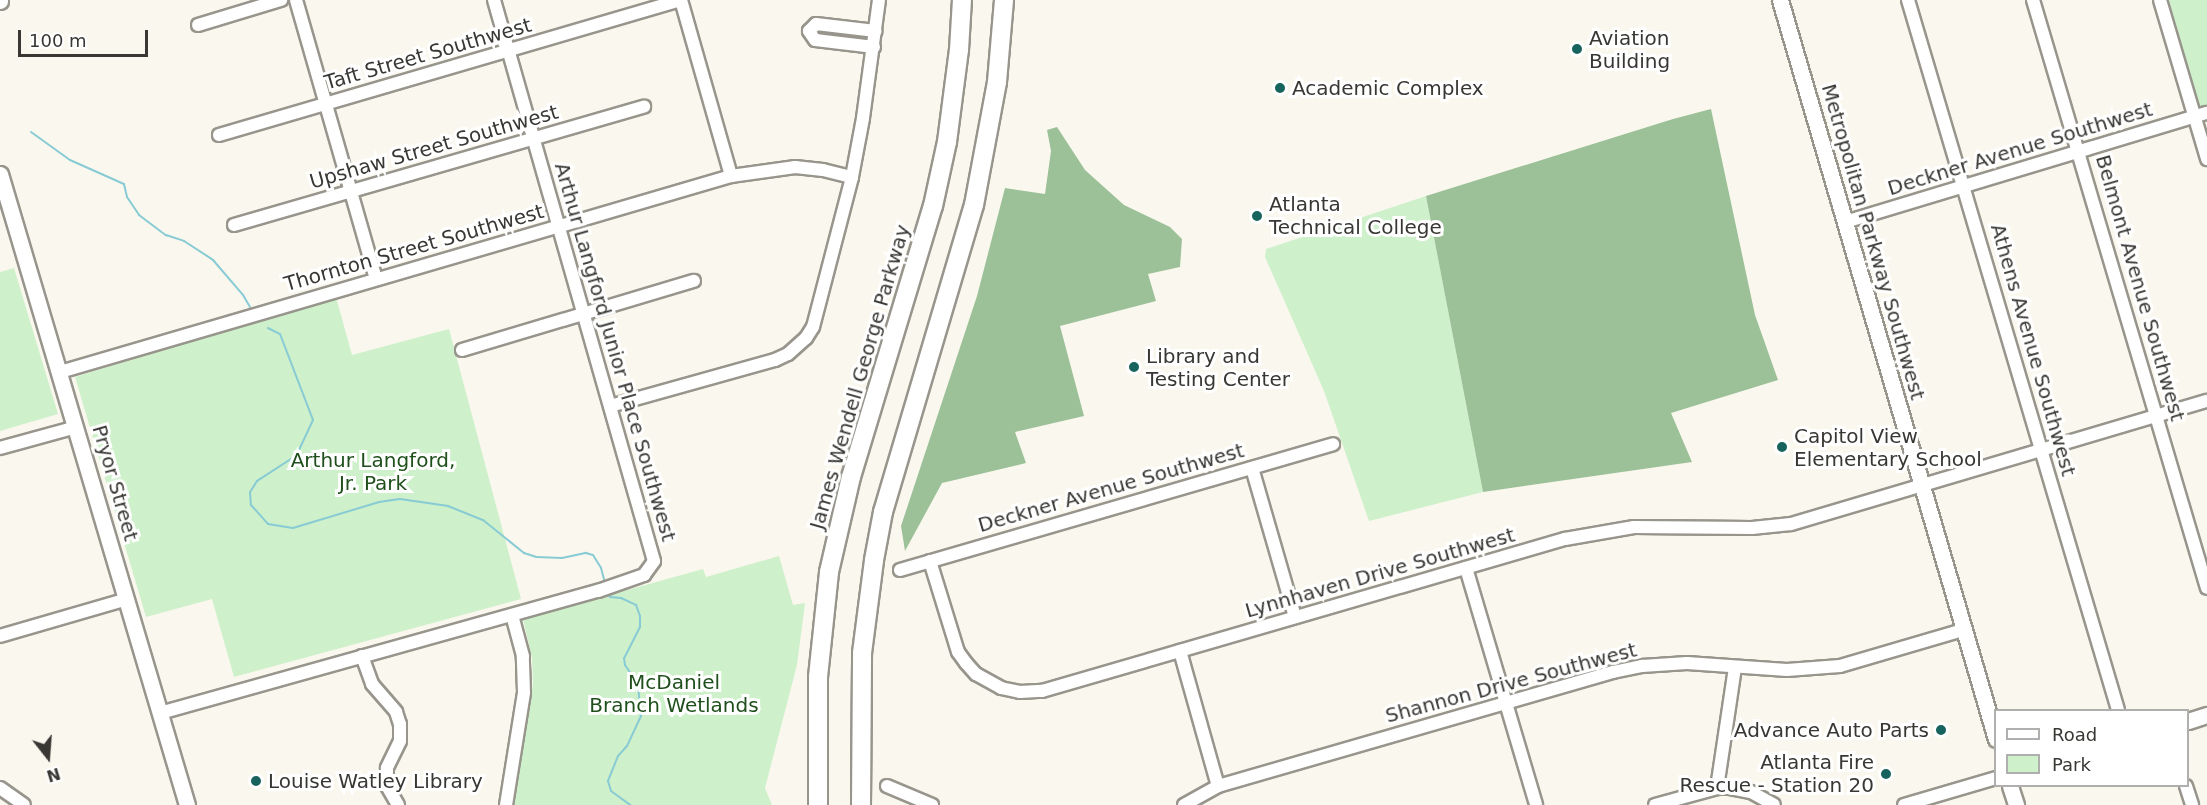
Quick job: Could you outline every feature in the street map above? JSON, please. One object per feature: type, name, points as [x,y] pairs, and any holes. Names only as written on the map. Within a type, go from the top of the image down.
[{"type":"highway","name":"James Wendell George Parkway","points":[[818,805],[818,677],[829,572],[851,477],[933,206],[948,130],[959,50],[962,0]]},
{"type":"highway","points":[[861,805],[862,653],[873,560],[890,490],[975,206],[997,82],[1004,0]]},
{"type":"main road","name":"Metropolitan Parkway Southwest","points":[[1780,0],[1994,735]]},
{"type":"main road","name":"Pryor Street","points":[[0,174],[187,805]]},
{"type":"main road","points":[[2189,720],[2207,715]]},
{"type":"main road","points":[[2010,787],[2016,805]]},
{"type":"street","points":[[198,25],[281,0]]},
{"type":"street","points":[[296,0],[376,279]]},
{"type":"street","name":"Arthur Langford Junior Place Southwest","points":[[160,713],[598,591],[644,575],[654,561],[494,0]]},
{"type":"street","points":[[681,0],[731,176]]},
{"type":"street","name":"Taft Street Southwest","points":[[219,135],[681,0]]},
{"type":"street","points":[[610,406],[775,360],[799,346],[813,327],[852,177],[874,47],[879,0]]},
{"type":"street","name":"Athens Avenue Southwest","points":[[1908,0],[1965,186],[2117,709]]},
{"type":"street","name":"Belmont Avenue Southwest","points":[[2032,0],[2207,588]]},
{"type":"street","points":[[2160,0],[2201,115],[2207,159]]},
{"type":"street","points":[[874,47],[815,40],[809,31],[816,24],[876,31]]},
{"type":"street","name":"Upshaw Street Southwest","points":[[234,225],[644,107]]},
{"type":"street","name":"Deckner Avenue Southwest","points":[[1845,222],[2201,115]]},
{"type":"street","name":"Thornton Street Southwest","points":[[60,372],[731,176],[795,167],[823,170],[852,177]]},
{"type":"street","points":[[462,350],[694,281]]},
{"type":"street","name":"Lynnhaven Drive Southwest","points":[[930,561],[958,652],[976,674],[1001,688],[1020,692],[1042,691],[1565,539],[1623,528],[1752,528],[1791,524],[2207,401]]},
{"type":"street","points":[[0,448],[76,427]]},
{"type":"street","name":"Deckner Avenue Southwest","points":[[900,570],[1333,444]]},
{"type":"street","points":[[1252,468],[1295,618]]},
{"type":"street","points":[[1466,568],[1536,805]]},
{"type":"street","points":[[0,636],[127,599]]},
{"type":"street","points":[[506,805],[524,692],[523,656],[512,615]]},
{"type":"street","name":"Shannon Drive Southwest","points":[[1184,805],[1218,786],[1506,702],[1642,666],[1687,663],[1787,670],[1840,666],[1964,630]]},
{"type":"street","points":[[1180,651],[1218,786]]},
{"type":"street","points":[[362,656],[372,684],[396,712],[400,724],[399,741],[387,768],[387,786],[398,805]]},
{"type":"street","points":[[1717,788],[1735,666]]},
{"type":"street","points":[[1904,805],[1994,778]]},
{"type":"street","points":[[887,786],[932,805]]},
{"type":"street","points":[[2186,787],[2193,805]]},
{"type":"street","points":[[0,788],[24,805]]},
{"type":"street","points":[[1655,805],[1717,788],[1751,792],[1774,805]]},
{"type":"green space","points":[[2157,0],[2207,0],[2207,109],[2190,114]]},
{"type":"green space","points":[[1711,109],[1755,315],[1778,380],[1671,413],[1692,462],[1483,492],[1426,196]]},
{"type":"green space","points":[[1057,127],[1085,170],[1124,205],[1170,227],[1182,239],[1180,267],[1148,274],[1156,301],[1060,326],[1084,416],[1015,432],[1026,463],[942,483],[905,551],[901,526],[977,296],[1005,188],[1045,194],[1051,151],[1047,130]]},
{"type":"green space","points":[[1426,196],[1483,492],[1369,521],[1324,391],[1265,257],[1266,249]]},
{"type":"green space","points":[[14,268],[58,414],[0,431],[0,272]]},
{"type":"green space","name":"Arthur Langford, Jr. Park","points":[[336,297],[352,355],[449,329],[521,599],[234,677],[212,599],[146,617],[75,377]]},
{"type":"green space","name":"McDaniel Branch Wetlands","points":[[779,556],[793,605],[805,603],[797,665],[765,788],[772,805],[514,805],[533,684],[532,658],[523,619],[703,569],[706,577]]},
{"type":"waterway","points":[[31,132],[70,160],[124,184],[127,197],[139,215],[166,235],[184,241],[213,260],[243,295],[250,307]]},
{"type":"waterway","points":[[268,328],[280,334],[313,420],[297,455],[257,481],[250,492],[251,505],[268,524],[293,528],[379,502],[400,499],[448,506],[483,520],[524,553],[536,557],[562,558],[586,553],[593,555],[601,568],[605,583]]},
{"type":"waterway","points":[[608,591],[610,597],[621,598],[636,605],[640,616],[640,627],[624,658],[625,665],[638,684],[641,716],[627,746],[618,756],[608,781],[611,791],[630,805]]},
{"type":"place","name":"Aviation Building","points":[[1577,49]]},
{"type":"place","name":"Academic Complex","points":[[1280,88]]},
{"type":"place","name":"Atlanta Technical College","points":[[1257,216]]},
{"type":"place","name":"Library and Testing Center","points":[[1134,367]]},
{"type":"place","name":"Capitol View Elementary School","points":[[1782,447]]},
{"type":"place","name":"Advance Auto Parts","points":[[1941,730]]},
{"type":"place","name":"Atlanta Fire Rescue - Station 20","points":[[1886,774]]},
{"type":"place","name":"Louise Watley Library","points":[[256,781]]}]
